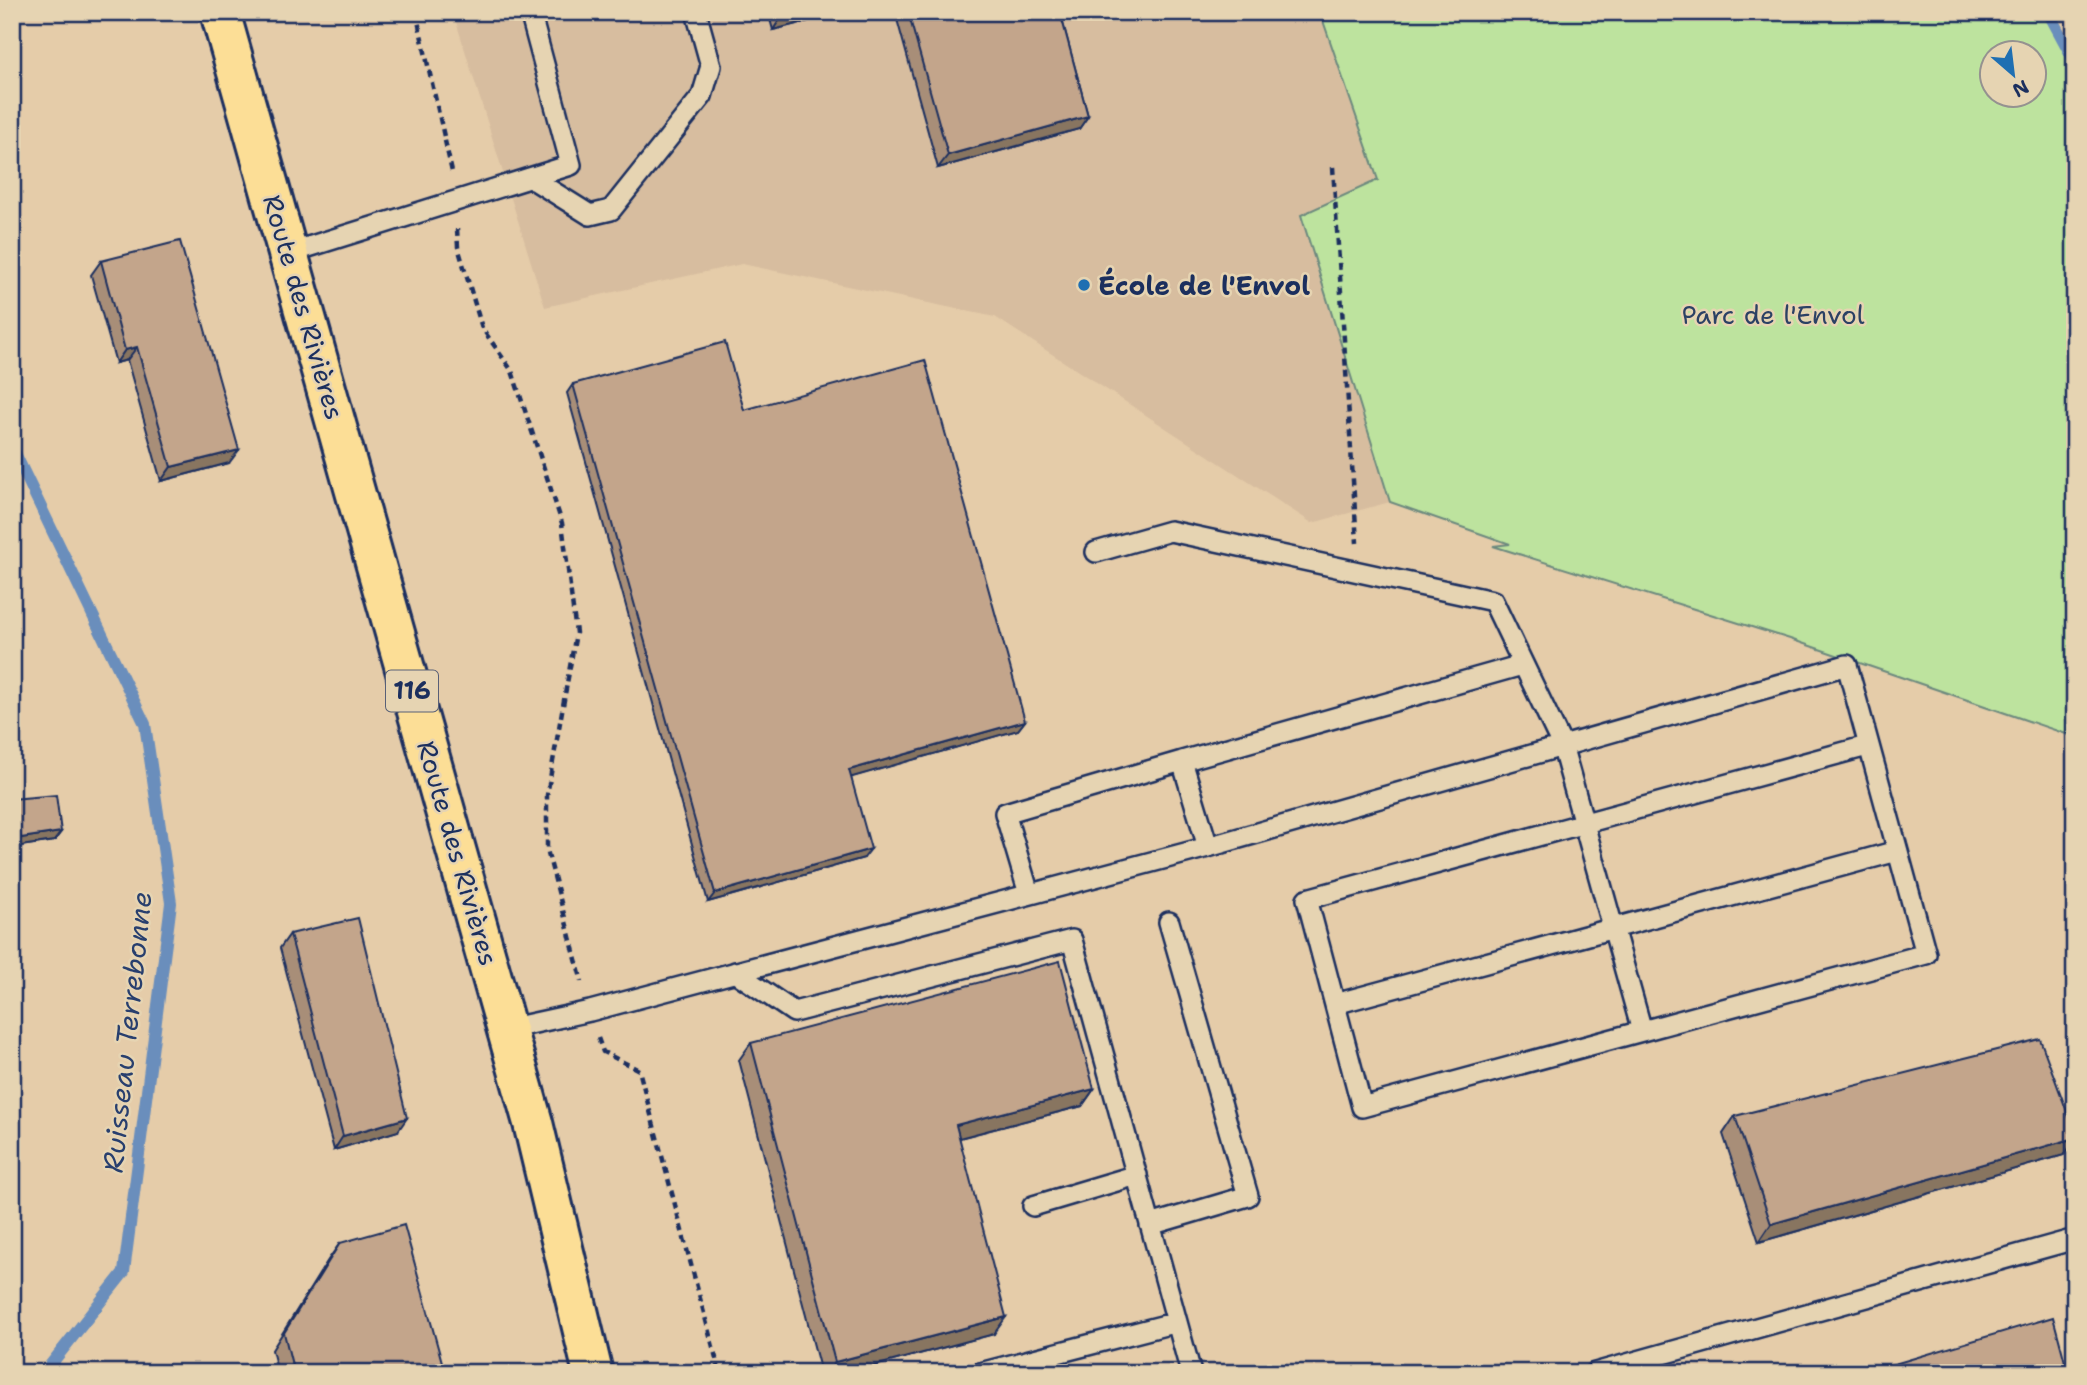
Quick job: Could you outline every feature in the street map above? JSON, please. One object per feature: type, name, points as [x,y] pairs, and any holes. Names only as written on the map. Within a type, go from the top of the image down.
[{"type":"main road","name":"Route des Rivières","points":[[220,12],[533,1123],[593,1373]]},
{"type":"lane","points":[[289,253],[571,165],[530,12]]},
{"type":"lane","points":[[531,178],[590,215],[611,210],[702,96],[711,66],[696,12]]},
{"type":"lane","points":[[1096,552],[1170,531],[1493,601],[1562,745],[1611,929],[1642,1031]]},
{"type":"lane","points":[[507,1029],[590,1011],[1208,847],[1847,665],[1926,954],[1362,1107],[1307,899],[1867,746]]},
{"type":"lane","points":[[1029,894],[1005,813],[1522,666]]},
{"type":"lane","points":[[1182,761],[1208,847]]},
{"type":"lane","points":[[1335,1004],[1897,851]]},
{"type":"lane","points":[[1150,1225],[1248,1196],[1169,922]]},
{"type":"lane","points":[[735,972],[794,1012],[1072,940],[1191,1373]]},
{"type":"lane","points":[[1033,1206],[1137,1175]]},
{"type":"lane","points":[[1595,1373],[2075,1239]]},
{"type":"lane","points":[[980,1373],[1177,1322]]},
{"type":"path","points":[[416,12],[450,154],[458,247],[482,328],[512,371],[562,523],[576,633],[547,795],[547,850],[603,1052],[639,1070],[720,1373]]},
{"type":"path","points":[[1333,167],[1357,544]]},
{"type":"shaded area","name":"École de l'Envol","points":[[453,12],[1320,12],[1378,181],[1301,215],[1390,502],[1312,523],[995,317],[742,264],[545,307]]},
{"type":"green space","name":"Parc de l'Envol","points":[[1320,12],[2044,12],[2075,66],[2075,737],[1790,639],[1493,546],[1510,544],[1390,502],[1301,215],[1378,180]]},
{"type":"building","points":[[781,12],[799,12],[782,16]]},
{"type":"building","points":[[908,12],[1060,12],[1088,116],[948,155]]},
{"type":"building","points":[[180,241],[239,450],[171,467],[137,347],[125,350],[101,261]]},
{"type":"building","points":[[725,342],[744,410],[925,360],[1025,721],[849,770],[871,849],[715,893],[573,384]]},
{"type":"building","points":[[56,795],[61,832],[21,838],[12,814],[12,799]]},
{"type":"building","points":[[358,918],[407,1118],[343,1136],[290,934]]},
{"type":"building","points":[[1060,961],[1094,1089],[956,1125],[1006,1317],[835,1362],[751,1043]]},
{"type":"building","points":[[2040,1039],[2075,1138],[1771,1224],[1735,1116]]},
{"type":"building","points":[[404,1225],[445,1373],[294,1373],[284,1333],[340,1243]]},
{"type":"building","points":[[2053,1317],[2068,1373],[1864,1373]]},
{"type":"waterway","points":[[2048,12],[2075,62]]},
{"type":"waterway","name":"Ruisseau Terrebonne","points":[[12,447],[145,724],[171,903],[124,1272],[44,1373]]},
{"type":"place","name":"École de l'Envol","points":[[1084,285]]}]
